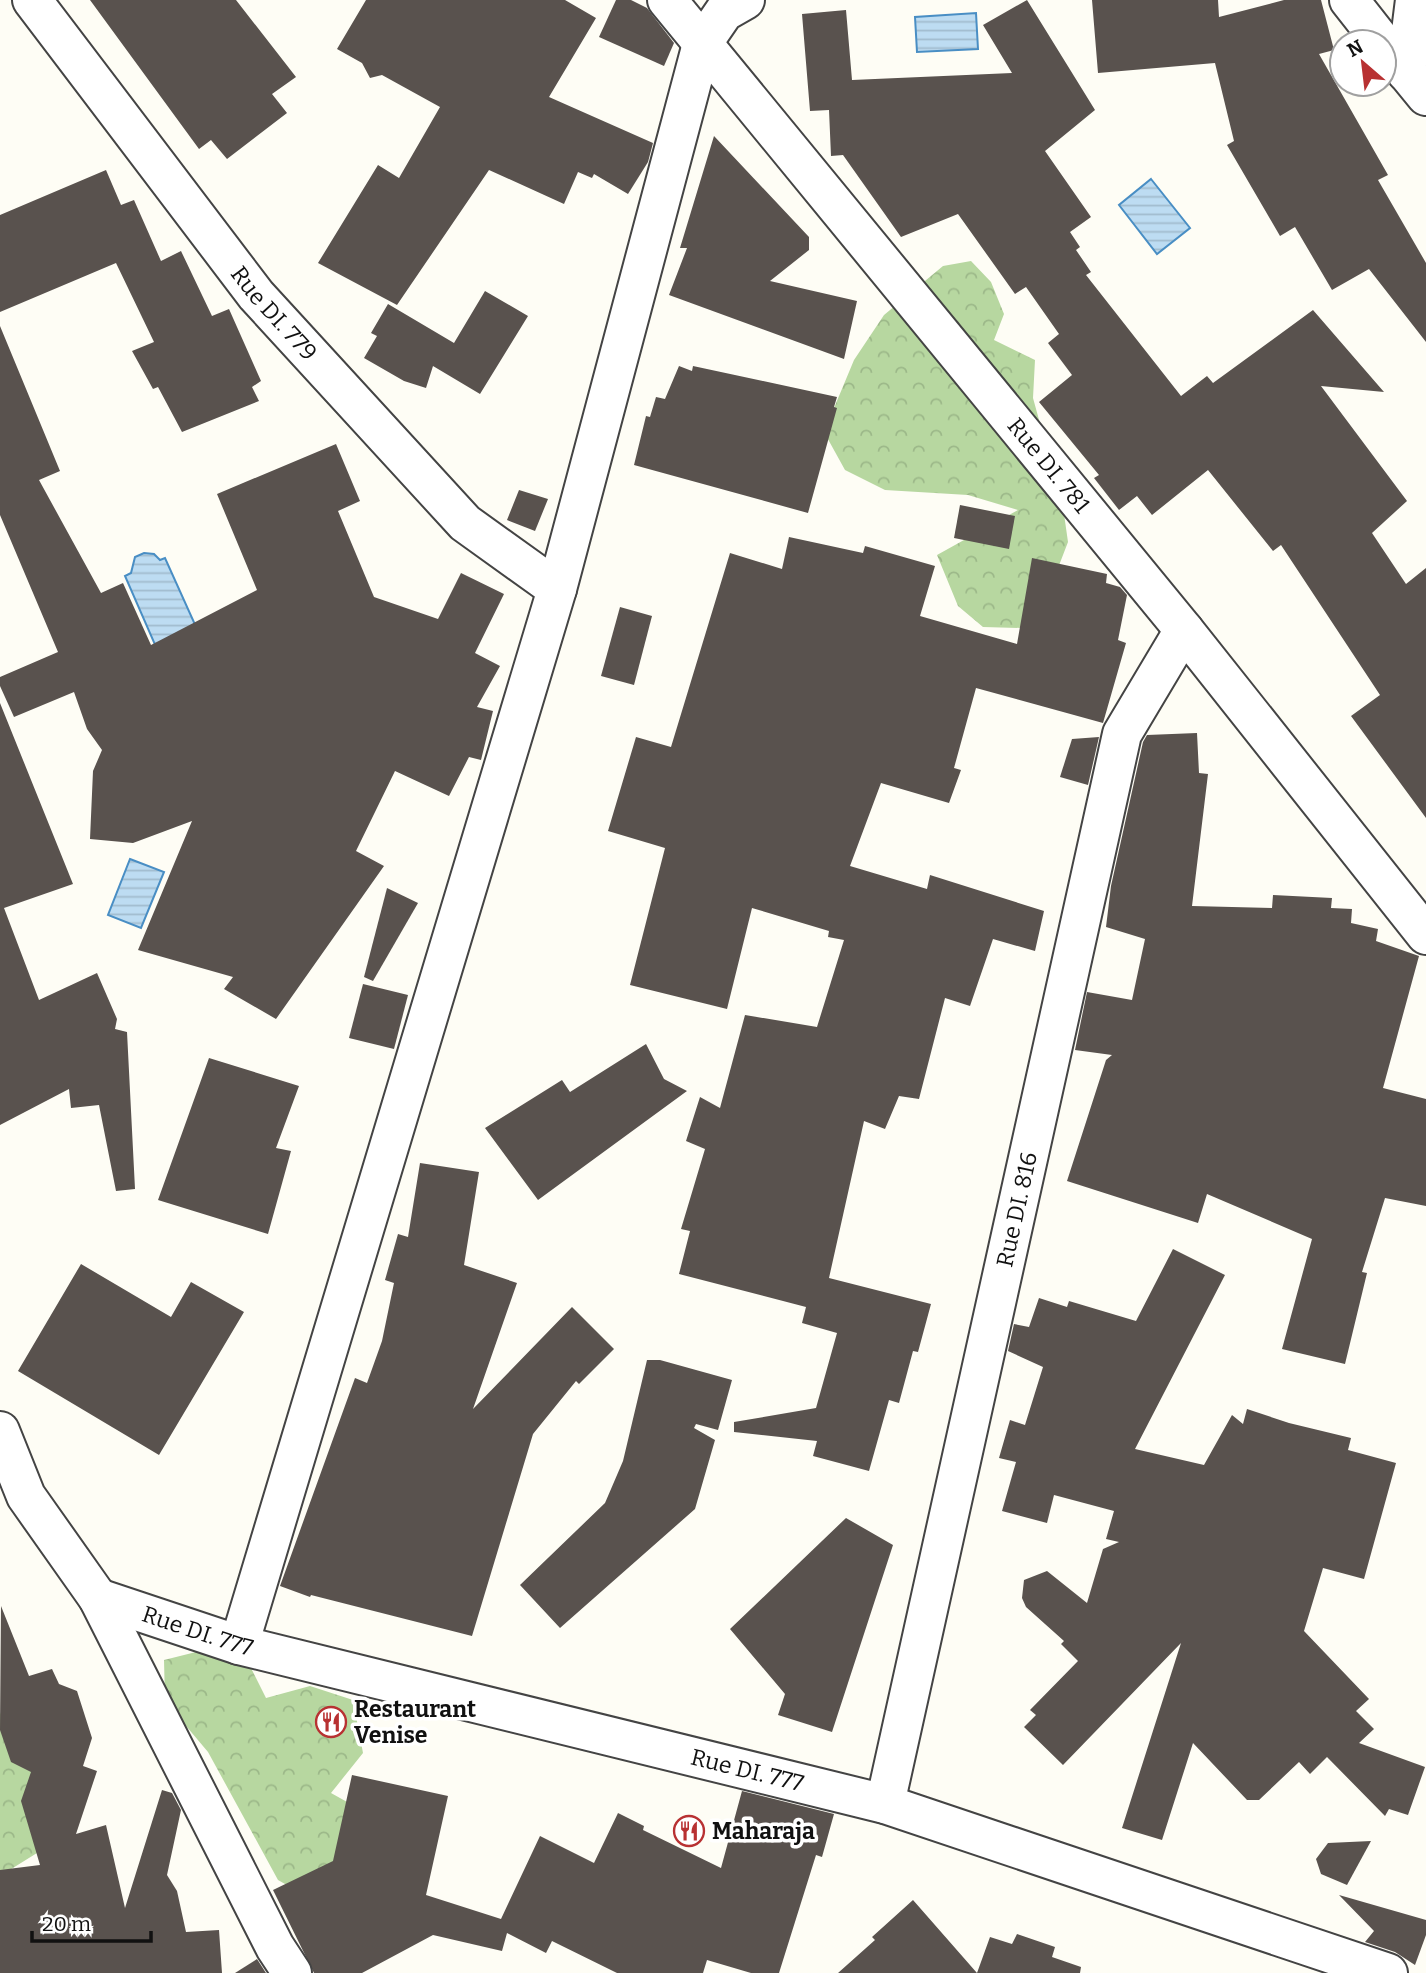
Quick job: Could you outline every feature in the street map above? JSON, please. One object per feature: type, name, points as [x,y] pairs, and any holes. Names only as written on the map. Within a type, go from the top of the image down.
[{"type":"street","name":"Rue DI. 779","points":[[32,0],[256,295],[465,523],[556,589]]},
{"type":"street","name":"Rue DI. 781","points":[[667,0],[1184,630],[1426,935]]},
{"type":"street","points":[[239,1645],[556,589],[702,44],[724,12],[745,0]]},
{"type":"street","points":[[1349,0],[1400,64]]},
{"type":"street","points":[[1400,64],[1415,0]]},
{"type":"street","name":"Rue DI. 816","points":[[885,1804],[1122,734],[1184,630]]},
{"type":"street","points":[[0,1432],[26,1496],[98,1598],[275,1947],[292,1973]]},
{"type":"street","name":"Rue DI. 777","points":[[98,1598],[239,1645],[885,1804],[1388,1973]]},
{"type":"green space","points":[[971,261],[991,282],[1004,314],[994,340],[1035,360],[1033,398],[1063,507],[1068,542],[1048,594],[1023,628],[983,627],[958,606],[937,555],[1018,510],[968,495],[885,490],[845,470],[824,432],[854,360],[884,315],[943,266]]},
{"type":"green space","points":[[208,1649],[251,1668],[266,1698],[310,1686],[353,1700],[363,1753],[331,1793],[374,1817],[313,1900],[278,1880],[208,1752],[165,1701],[164,1660]]},
{"type":"green space","points":[[0,1712],[15,1754],[62,1797],[37,1853],[0,1876]]},
{"type":"water","points":[[976,13],[978,49],[917,52],[915,17]]},
{"type":"water","points":[[1151,179],[1190,228],[1157,254],[1119,205]]},
{"type":"water","points":[[144,553],[154,554],[160,560],[165,558],[197,629],[156,647],[125,576],[131,573],[135,557]]},
{"type":"water","points":[[130,859],[164,872],[141,928],[108,915]]},
{"type":"building","points":[[90,0],[236,0],[296,77],[272,94],[287,113],[227,159],[211,140],[199,149]]},
{"type":"building","points":[[366,0],[565,0],[596,18],[549,97],[653,143],[648,162],[628,194],[594,174],[592,178],[578,172],[564,204],[489,170],[397,305],[318,263],[378,165],[399,178],[440,107],[382,75],[370,78],[362,63],[337,49]]},
{"type":"building","points":[[616,0],[631,0],[647,8],[674,43],[664,66],[599,37]]},
{"type":"building","points":[[1027,0],[1095,110],[1045,151],[1091,217],[1070,232],[1080,247],[1076,250],[1091,272],[1086,275],[1181,396],[1207,376],[1213,383],[1313,310],[1384,392],[1321,386],[1407,501],[1372,533],[1406,584],[1426,568],[1426,818],[1351,716],[1380,695],[1281,545],[1273,551],[1208,470],[1152,515],[1137,496],[1119,510],[1094,478],[1099,475],[1039,402],[1072,375],[1048,343],[1059,334],[1026,287],[1015,294],[958,214],[901,237],[843,155],[831,156],[829,110],[810,111],[802,14],[846,10],[852,80],[1012,73],[983,25]]},
{"type":"building","points":[[1092,0],[1218,0],[1219,17],[1284,0],[1321,0],[1328,28],[1328,52],[1319,54],[1328,70],[1328,98],[1344,98],[1388,175],[1378,180],[1426,263],[1426,342],[1369,269],[1332,290],[1295,227],[1280,236],[1227,145],[1234,141],[1215,63],[1098,73]]},
{"type":"building","points":[[714,136],[809,237],[809,250],[770,281],[857,301],[844,359],[669,295],[687,248],[680,248]]},
{"type":"building","points":[[106,170],[121,205],[134,200],[161,261],[181,251],[212,316],[229,309],[261,381],[252,387],[259,401],[182,432],[158,387],[153,389],[132,351],[154,342],[116,263],[0,312],[0,215]]},
{"type":"building","points":[[485,291],[528,316],[480,394],[433,366],[426,388],[404,381],[364,358],[377,336],[371,333],[388,304],[454,343]]},
{"type":"building","points":[[0,326],[60,471],[39,480],[101,593],[123,583],[151,645],[257,590],[217,494],[336,444],[360,501],[338,511],[374,597],[438,619],[461,573],[504,594],[475,653],[500,666],[477,707],[493,711],[481,760],[469,757],[449,796],[395,771],[356,851],[384,866],[276,1019],[224,989],[233,977],[138,950],[192,821],[133,843],[90,839],[93,771],[102,750],[87,729],[74,692],[14,717],[0,686],[0,677],[58,652],[0,515]]},
{"type":"building","points":[[679,366],[692,371],[693,366],[837,397],[834,407],[837,408],[808,513],[634,465],[646,416],[650,417],[656,397],[665,399]]},
{"type":"building","points":[[519,490],[548,499],[535,531],[507,520]]},
{"type":"building","points":[[960,505],[1015,516],[1009,549],[954,538]]},
{"type":"building","points":[[789,537],[863,553],[865,546],[935,566],[920,616],[1017,644],[1032,558],[1107,574],[1106,583],[1120,587],[1127,595],[1118,640],[1126,643],[1103,723],[976,688],[954,768],[961,770],[949,803],[881,783],[850,866],[927,889],[930,875],[1044,911],[1035,951],[993,939],[970,1006],[945,998],[919,1099],[899,1096],[885,1129],[864,1121],[829,1278],[931,1304],[918,1352],[913,1351],[899,1403],[889,1400],[869,1471],[813,1456],[817,1441],[734,1432],[734,1422],[816,1408],[837,1333],[802,1323],[806,1307],[679,1274],[690,1231],[681,1229],[705,1149],[686,1141],[700,1097],[720,1108],[745,1015],[817,1027],[844,940],[828,937],[829,931],[752,908],[727,1009],[630,985],[665,848],[608,831],[636,737],[671,747],[730,553],[782,569]]},
{"type":"building","points":[[620,607],[652,616],[634,685],[601,676]]},
{"type":"building","points":[[0,703],[73,884],[4,908],[39,1000],[97,973],[117,1019],[115,1029],[127,1032],[135,1189],[116,1191],[99,1105],[71,1108],[69,1089],[0,1125]]},
{"type":"building","points":[[1197,733],[1199,773],[1208,774],[1192,906],[1272,908],[1273,895],[1332,898],[1331,908],[1352,909],[1351,923],[1378,929],[1376,941],[1419,956],[1383,1088],[1426,1099],[1426,1206],[1385,1198],[1362,1272],[1367,1273],[1345,1364],[1282,1349],[1312,1239],[1207,1194],[1198,1223],[1067,1181],[1106,1060],[1112,1055],[1075,1050],[1087,992],[1132,1000],[1145,939],[1106,927],[1111,886],[1143,742],[1147,735]]},
{"type":"building","points":[[1099,737],[1088,785],[1060,777],[1072,739]]},
{"type":"building","points":[[387,888],[418,903],[373,981],[364,977]]},
{"type":"building","points":[[363,984],[408,995],[394,1049],[349,1038]]},
{"type":"building","points":[[646,1044],[664,1079],[687,1091],[538,1200],[485,1128],[562,1080],[570,1092]]},
{"type":"building","points":[[209,1058],[299,1086],[276,1148],[291,1151],[268,1234],[158,1200]]},
{"type":"building","points":[[420,1163],[479,1172],[464,1265],[517,1283],[473,1409],[572,1307],[614,1349],[579,1384],[576,1381],[533,1434],[472,1636],[311,1595],[310,1597],[280,1586],[355,1378],[367,1383],[382,1341],[394,1283],[385,1280],[398,1234],[408,1237]]},
{"type":"building","points":[[1173,1249],[1225,1275],[1135,1449],[1204,1465],[1232,1415],[1243,1424],[1247,1409],[1289,1423],[1351,1438],[1348,1450],[1396,1463],[1364,1579],[1323,1568],[1304,1631],[1369,1699],[1356,1711],[1374,1729],[1359,1743],[1425,1767],[1408,1815],[1389,1809],[1385,1816],[1327,1757],[1310,1774],[1299,1762],[1259,1800],[1247,1800],[1193,1743],[1162,1840],[1122,1828],[1181,1643],[1063,1765],[1024,1727],[1036,1715],[1030,1710],[1078,1661],[1061,1644],[1064,1641],[1026,1607],[1022,1598],[1024,1580],[1047,1571],[1087,1603],[1103,1549],[1119,1542],[1106,1539],[1114,1511],[1054,1495],[1047,1523],[1002,1511],[1016,1462],[999,1458],[1010,1420],[1025,1425],[1043,1367],[1008,1351],[1014,1324],[1029,1327],[1039,1298],[1067,1307],[1069,1301],[1136,1321]]},
{"type":"building","points":[[81,1264],[171,1317],[191,1282],[244,1312],[159,1455],[18,1371]]},
{"type":"building","points":[[647,1360],[660,1360],[732,1380],[718,1430],[696,1424],[694,1428],[715,1440],[695,1509],[560,1628],[520,1585],[605,1503],[623,1461]]},
{"type":"building","points":[[846,1518],[893,1545],[832,1732],[778,1715],[785,1694],[730,1629]]},
{"type":"building","points":[[1,1606],[29,1676],[52,1669],[59,1684],[77,1691],[92,1738],[83,1766],[97,1771],[76,1834],[106,1825],[125,1908],[162,1790],[172,1793],[181,1810],[167,1875],[177,1891],[186,1932],[219,1930],[222,1973],[0,1973],[0,1870],[40,1865],[21,1801],[31,1772],[11,1762],[0,1730]]},
{"type":"building","points":[[352,1775],[448,1796],[426,1895],[501,1919],[540,1836],[594,1863],[618,1813],[644,1826],[643,1830],[721,1868],[742,1791],[834,1814],[822,1857],[816,1855],[779,1973],[751,1973],[707,1960],[703,1973],[617,1973],[552,1941],[546,1953],[507,1933],[502,1951],[433,1935],[362,1973],[314,1973],[273,1890],[333,1861]]},
{"type":"building","points":[[1371,1841],[1347,1885],[1321,1874],[1316,1859],[1328,1843]]},
{"type":"building","points":[[1339,1895],[1426,1920],[1426,1935],[1415,1965],[1395,1952],[1365,1942],[1374,1931]]},
{"type":"building","points":[[913,1900],[977,1973],[838,1973],[875,1940],[872,1937]]},
{"type":"building","points":[[1017,1934],[1055,1947],[1052,1957],[1081,1967],[1080,1973],[977,1973],[990,1937],[1012,1944]]},
{"type":"building","points":[[257,1959],[266,1973],[235,1973]]},
{"type":"place","name":"Restaurant Venise","points":[[331,1722]]},
{"type":"place","name":"Maharaja","points":[[689,1831]]}]
